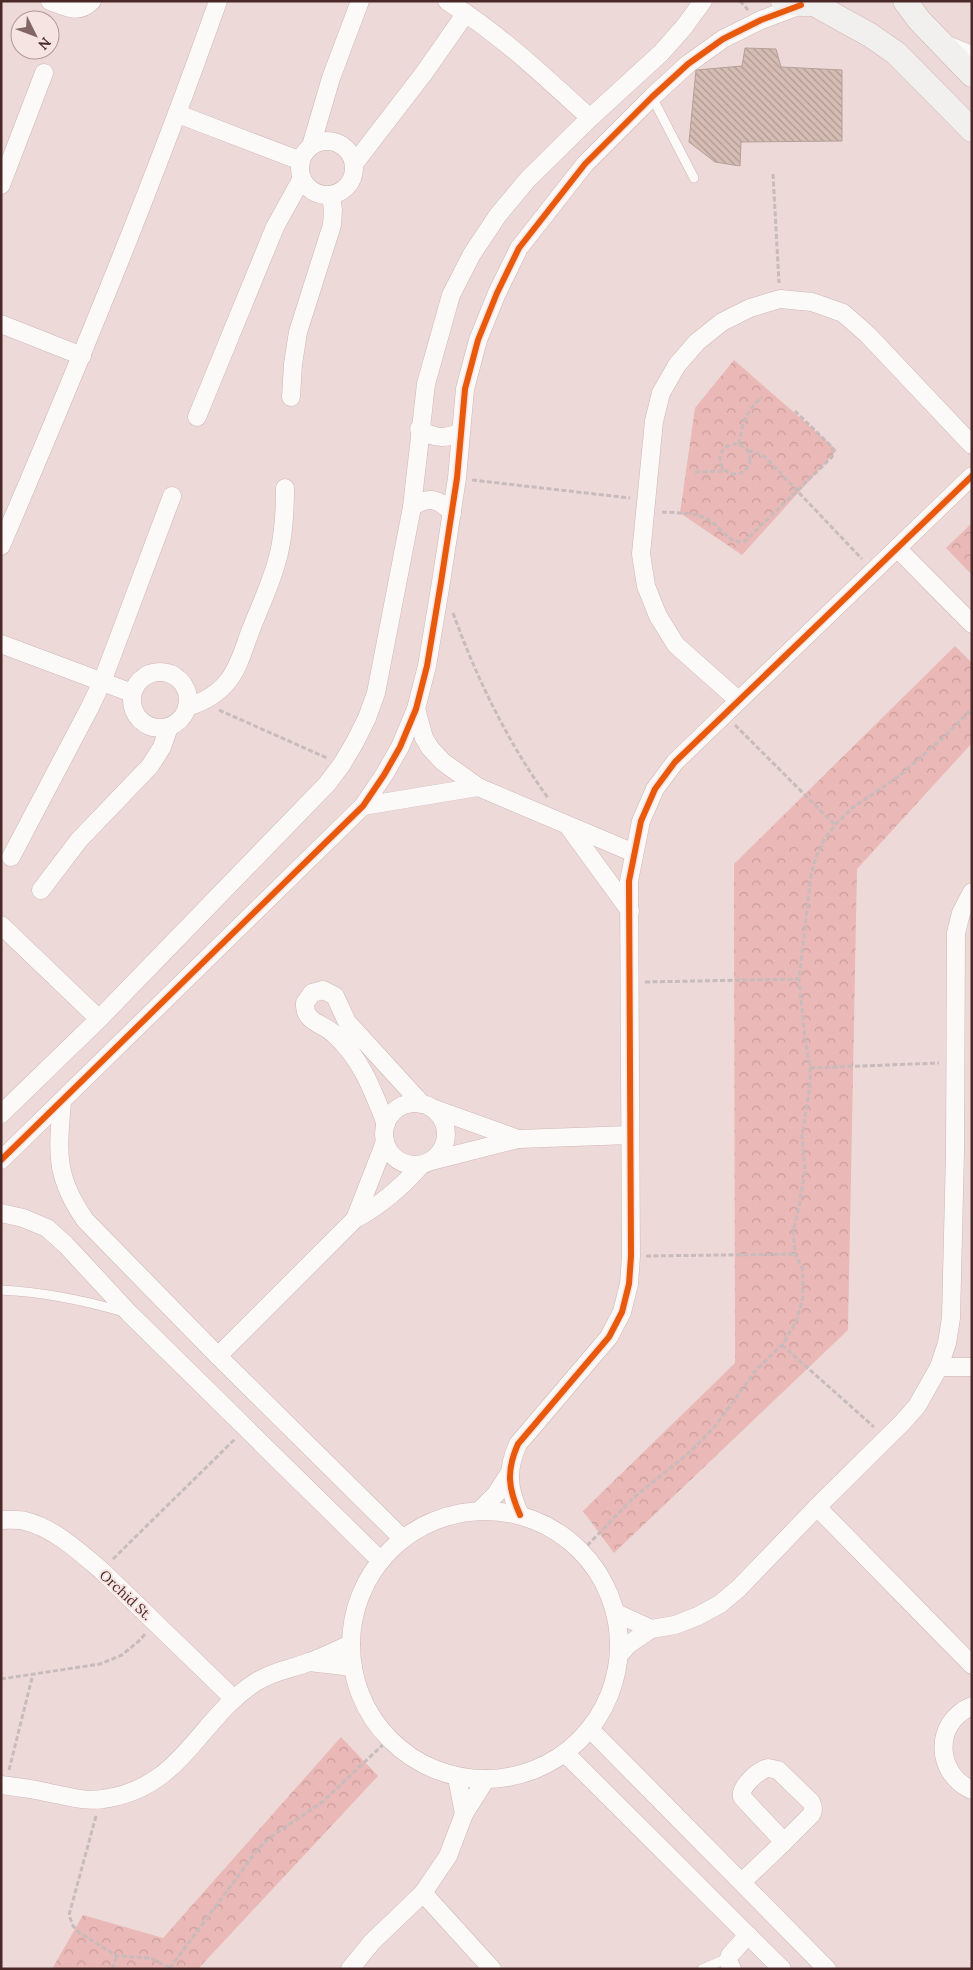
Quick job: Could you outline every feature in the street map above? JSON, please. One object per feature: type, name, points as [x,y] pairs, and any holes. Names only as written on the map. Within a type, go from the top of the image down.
[{"type":"street","points":[[50,1],[75,11],[85,8],[92,1]]},
{"type":"street","points":[[1,546],[82,356],[178,114],[218,1]]},
{"type":"street","points":[[198,417],[275,227],[302,170],[305,153],[311,146],[331,78],[360,1]]},
{"type":"street","points":[[447,1],[523,56],[590,118]]},
{"type":"street","points":[[1,1114],[99,1019],[326,784],[342,764],[367,718],[376,693],[412,508],[419,430],[426,384],[437,339],[451,295],[472,254],[498,215],[528,180],[590,118],[661,53],[684,28],[703,1]]},
{"type":"street","points":[[905,1],[919,20],[972,75]]},
{"type":"street","points":[[1,1160],[363,806],[384,775],[400,747],[416,709],[428,666],[457,478],[465,389],[478,340],[496,293],[519,248],[585,164],[688,64],[723,39],[761,20],[806,3],[856,27],[896,53],[972,130]]},
{"type":"street","points":[[354,164],[424,73],[466,13]]},
{"type":"street","points":[[939,42],[972,55]]},
{"type":"street","points":[[1,185],[44,73]]},
{"type":"street","points":[[178,114],[302,170],[307,186],[314,192],[322,195],[331,195],[346,188],[352,181],[354,164],[352,155],[338,143],[329,141],[311,146]]},
{"type":"street","points":[[291,397],[293,364],[298,332],[332,225],[331,195]]},
{"type":"street","points":[[738,700],[676,644],[658,616],[646,586],[641,554],[654,421],[661,393],[677,366],[697,342],[722,322],[750,308],[780,299],[812,302],[843,314],[873,340],[972,445]]},
{"type":"street","points":[[1,324],[82,356]]},
{"type":"street","points":[[419,430],[429,436],[440,438],[451,437],[461,432]]},
{"type":"street","points":[[520,1515],[512,1496],[509,1474],[512,1458],[518,1444],[609,1337],[622,1312],[630,1284],[629,881],[641,821],[655,790],[675,762],[972,476]]},
{"type":"street","points":[[194,705],[184,685],[176,677],[167,673],[156,672],[146,676],[137,683],[132,693],[133,710],[144,724],[152,728],[169,727],[181,719],[194,705],[217,693],[230,680],[273,575],[283,532],[285,488]]},
{"type":"street","points":[[11,857],[102,682],[172,496]]},
{"type":"street","points":[[412,508],[422,501],[434,500],[444,504],[452,513]]},
{"type":"street","points":[[896,548],[972,624]]},
{"type":"street","points":[[1,644],[132,693]]},
{"type":"street","points":[[416,709],[424,738],[430,748],[443,762],[478,787],[634,853]]},
{"type":"street","points":[[41,890],[79,840],[150,766],[162,747],[169,727]]},
{"type":"street","points":[[363,806],[478,787]]},
{"type":"street","points":[[568,825],[630,911]]},
{"type":"street","points":[[620,1655],[629,1644],[651,1629],[683,1622],[698,1616],[720,1604],[739,1588],[902,1423],[917,1406],[939,1367],[947,1343],[951,1318],[963,1153],[955,1062],[956,933],[961,913],[972,892]]},
{"type":"street","points":[[1,925],[99,1019]]},
{"type":"street","points":[[218,1356],[355,1219],[374,1209],[391,1196],[426,1163],[439,1154],[444,1146],[445,1124],[440,1115],[427,1106],[348,1022],[341,1011],[338,1000],[332,993],[323,990],[312,993],[305,1003],[307,1015],[317,1024],[333,1033],[365,1074],[386,1124]]},
{"type":"street","points":[[333,1033],[348,1022]]},
{"type":"street","points":[[62,1101],[58,1153],[62,1177],[71,1200],[85,1220],[218,1356],[403,1540]]},
{"type":"street","points":[[518,1139],[427,1106],[411,1103],[400,1107],[392,1114],[384,1132],[385,1142],[394,1158],[412,1166],[518,1139],[630,1135]]},
{"type":"street","points":[[355,1219],[385,1142]]},
{"type":"street","points":[[1,1213],[23,1218],[47,1228],[66,1245],[130,1313],[381,1560]]},
{"type":"street","points":[[939,1367],[972,1367]]},
{"type":"street","points":[[479,1511],[496,1494],[509,1474]]},
{"type":"street","points":[[817,1507],[972,1665]]},
{"type":"street","points":[[479,1511],[500,1511],[520,1515],[543,1523],[564,1535],[582,1551],[603,1580],[616,1613],[620,1634],[620,1655],[615,1682],[605,1706],[590,1729],[565,1753],[541,1767],[514,1776],[486,1780],[457,1777],[424,1764],[409,1756],[389,1739],[372,1718],[360,1693],[353,1667],[351,1644],[355,1614],[365,1586],[381,1560],[403,1540],[426,1525],[452,1515],[479,1511]]},
{"type":"street","name":"Orchid St.","points":[[1,1520],[25,1521],[56,1534],[102,1571],[234,1699]]},
{"type":"street","points":[[616,1613],[651,1629]]},
{"type":"street","points":[[3,1786],[29,1788],[76,1799],[100,1800],[127,1794],[152,1783],[173,1765],[234,1699],[256,1682],[282,1669],[309,1662],[351,1644]]},
{"type":"street","points":[[309,1662],[353,1667]]},
{"type":"street","points":[[972,1706],[960,1713],[952,1721],[943,1740],[943,1751],[949,1772],[956,1780],[972,1790]]},
{"type":"street","points":[[590,1729],[827,1969]]},
{"type":"street","points":[[565,1753],[782,1969]]},
{"type":"street","points":[[457,1777],[464,1814]]},
{"type":"street","points":[[350,1969],[372,1942],[423,1893],[448,1856],[464,1814],[486,1780]]},
{"type":"street","points":[[742,1882],[784,1842]]},
{"type":"street","points":[[423,1893],[492,1969]]},
{"type":"street","points":[[730,1963],[748,1935]]},
{"type":"lane","points":[[652,97],[694,178]]},
{"type":"lane","points":[[1,1290],[80,1300],[130,1313]]},
{"type":"lane","points":[[702,1969],[730,1963]]},
{"type":"path","points":[[773,174],[780,299]]},
{"type":"path","points":[[739,444],[744,417],[762,397]]},
{"type":"path","points":[[457,478],[645,504],[702,516],[716,525],[733,542],[745,542],[832,457],[832,447],[795,411]]},
{"type":"path","points":[[696,472],[726,471],[738,474],[743,472],[750,462],[748,451],[744,446],[739,444],[727,445],[720,455],[722,466],[726,471]]},
{"type":"path","points":[[748,451],[757,452],[765,457],[873,570]]},
{"type":"path","points":[[441,582],[466,649],[494,711],[528,770],[568,825]]},
{"type":"path","points":[[194,705],[342,764]]},
{"type":"path","points":[[582,1551],[632,1499],[690,1452],[710,1432],[756,1370],[782,1345],[796,1322],[802,1297],[803,1270],[796,1254],[793,1230],[805,1171],[802,1136],[810,1085],[810,1068],[799,979],[812,875],[820,849],[835,825],[852,808],[873,795],[922,757],[972,709]]},
{"type":"path","points":[[724,714],[835,825]]},
{"type":"path","points":[[630,983],[799,979]]},
{"type":"path","points":[[810,1068],[955,1062]]},
{"type":"path","points":[[631,1256],[796,1254]]},
{"type":"path","points":[[782,1345],[886,1438]]},
{"type":"path","points":[[102,1571],[246,1428]]},
{"type":"path","points":[[1,1679],[100,1664],[122,1655],[140,1640],[154,1621]]},
{"type":"path","points":[[3,1786],[33,1674]]},
{"type":"path","points":[[100,1800],[69,1915],[72,1926],[117,1956],[150,1958],[171,1968],[258,1849],[269,1838],[321,1803],[389,1739]]},
{"type":"path","points":[[112,1969],[117,1956]]},
{"type":"green space","points":[[734,360],[837,450],[742,555],[680,513],[695,408]]},
{"type":"green space","points":[[972,523],[972,575],[946,548]]},
{"type":"green space","points":[[955,646],[972,663],[972,743],[857,869],[848,1330],[614,1553],[583,1511],[735,1363],[734,864]]},
{"type":"green space","points":[[341,1737],[378,1776],[198,1969],[52,1969],[83,1915],[163,1938]]},
{"type":"building","points":[[745,48],[776,49],[781,67],[842,70],[842,141],[741,142],[740,166],[715,162],[689,142],[696,70],[742,66]]},
{"type":"cycle path","points":[[1,1160],[363,806],[400,747],[416,709],[427,666],[457,478],[465,389],[478,340],[497,293],[519,248],[585,164],[688,64],[723,39],[761,20],[801,5]]},
{"type":"cycle path","points":[[520,1515],[513,1496],[510,1480],[510,1471],[518,1444],[609,1337],[622,1312],[629,1284],[631,1256],[629,881],[641,821],[655,789],[675,762],[972,476]]}]
